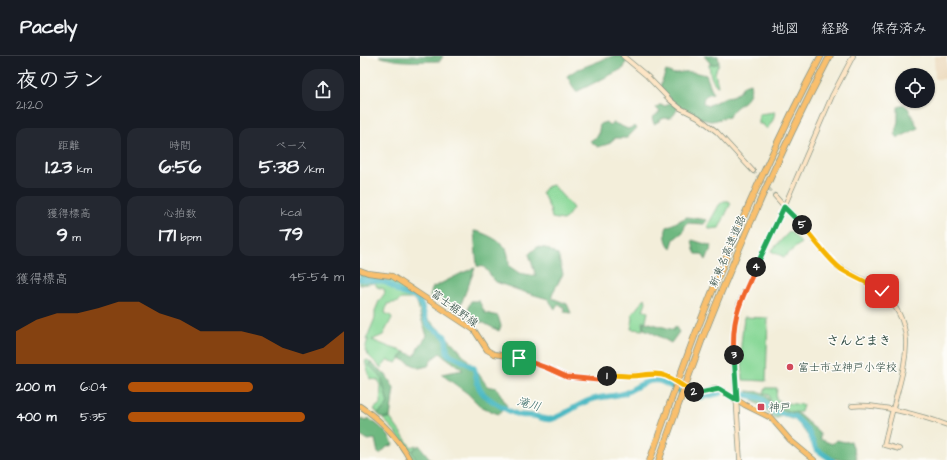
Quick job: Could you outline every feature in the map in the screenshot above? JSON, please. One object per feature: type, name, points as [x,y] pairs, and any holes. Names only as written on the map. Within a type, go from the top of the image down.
[{"type":"highway","name":"新東名高速道路","points":[[650,460],[695,335],[729,252],[792,113],[821,56]]},
{"type":"highway","name":"新東名高速道路","points":[[659,460],[703,337],[759,201],[830,56]]},
{"type":"main road","name":"富士裾野線","points":[[360,270],[368,273],[392,276],[474,330],[487,350],[494,354],[515,357],[547,368],[567,377],[598,380],[612,374],[628,376],[652,374],[667,376],[694,392],[700,393],[719,389],[771,418],[790,440],[814,460]]},
{"type":"main road","points":[[360,406],[381,422],[391,432],[410,460]]},
{"type":"street","points":[[624,56],[647,76],[670,100],[680,108],[698,117],[717,132],[753,171]]},
{"type":"street","points":[[740,460],[733,346],[733,333],[737,312],[832,96],[853,56]]},
{"type":"street","points":[[775,196],[835,264],[882,291],[896,309],[904,327],[907,352],[884,445],[899,449]]},
{"type":"street","points":[[852,406],[866,405],[880,407],[947,425]]},
{"type":"shaded area","points":[[934,56],[947,56],[947,79],[935,79]]},
{"type":"green space","points":[[379,56],[443,56],[440,61],[401,61]]},
{"type":"green space","points":[[613,56],[625,56],[626,62],[624,68],[576,92],[567,76],[576,70]]},
{"type":"green space","points":[[704,56],[718,56],[719,63],[712,65]]},
{"type":"green space","points":[[719,63],[715,73],[717,86],[710,73],[709,64]]},
{"type":"green space","points":[[666,71],[674,74],[690,72],[706,75],[713,93],[704,97],[703,103],[707,106],[738,93],[744,85],[750,83],[751,89],[747,99],[731,113],[729,117],[707,121],[679,106],[672,117],[664,118],[654,124],[652,118],[660,112],[656,108],[659,105],[666,106],[672,101],[660,87]]},
{"type":"green space","points":[[898,108],[908,108],[918,128],[898,138],[895,134],[898,121]]},
{"type":"green space","points":[[775,112],[773,120],[767,129],[762,124],[759,124],[759,114]]},
{"type":"green space","points":[[606,122],[609,125],[614,123],[628,129],[635,126],[637,128],[627,138],[615,138],[608,144],[598,147],[590,141],[598,136],[600,124]]},
{"type":"green space","points":[[553,185],[573,208],[563,220],[552,218],[550,209],[542,192],[546,187]]},
{"type":"green space","points":[[724,201],[729,201],[731,203],[719,228],[709,229],[708,225],[719,205]]},
{"type":"green space","points":[[687,217],[707,220],[704,224],[688,223],[683,232],[674,239],[671,248],[666,238],[667,227]]},
{"type":"green space","points":[[474,231],[481,232],[503,245],[507,252],[509,266],[519,273],[536,276],[529,254],[537,247],[546,248],[558,255],[563,274],[552,294],[552,298],[567,304],[571,313],[564,312],[565,308],[559,304],[555,309],[548,299],[496,282],[484,267],[477,266]]},
{"type":"green space","points":[[790,231],[801,243],[784,257],[771,251]]},
{"type":"green space","points":[[692,240],[712,246],[706,260],[702,254],[696,254]]},
{"type":"green space","points":[[475,268],[461,304],[451,308],[442,299],[430,297],[432,288]]},
{"type":"green space","points":[[360,272],[376,277],[374,283],[360,285]]},
{"type":"green space","points":[[376,278],[392,280],[422,300],[421,318],[417,302],[413,299],[401,299],[398,302],[387,304],[385,313],[392,318],[383,335],[372,340],[405,352],[397,363],[388,360],[381,368],[365,350],[369,340],[366,340],[375,318],[375,311],[379,301],[385,293],[384,289],[377,287],[374,281]]},
{"type":"green space","points":[[645,298],[646,302],[643,310],[648,312],[646,321],[642,322],[643,330],[631,329],[633,318],[632,314]]},
{"type":"green space","points":[[471,301],[479,301],[485,313],[498,316],[501,326],[499,331],[482,322],[471,322],[468,312]]},
{"type":"green space","points":[[426,317],[459,350],[474,367],[487,386],[497,388],[507,406],[498,414],[480,406],[467,393],[441,374],[463,370],[440,353],[432,359],[428,366],[419,368],[400,358],[405,352],[415,356],[418,348],[427,336],[421,318]]},
{"type":"green space","points":[[744,317],[768,318],[766,381],[743,380],[741,345]]},
{"type":"green space","points":[[646,322],[674,330],[675,326],[679,332],[671,343],[644,329],[643,323]]},
{"type":"green space","points":[[368,360],[370,362],[369,365],[381,377],[388,403],[378,414],[374,409],[380,404],[381,385],[378,380],[370,379],[365,361]]},
{"type":"green space","points":[[370,362],[386,375],[394,388],[390,418],[382,418],[378,414],[388,403],[381,377],[369,365]]},
{"type":"green space","points":[[766,388],[777,388],[776,399],[779,400],[779,404],[786,405],[787,403],[803,405],[801,412],[793,412],[772,406],[769,395],[764,393]]},
{"type":"green space","points":[[747,391],[763,393],[767,396],[771,405],[797,413],[820,433],[820,439],[832,444],[836,440],[845,442],[851,441],[858,460],[844,460],[829,457],[818,449],[796,420],[781,416],[776,419],[773,418],[764,408],[753,401],[753,396]]},
{"type":"green space","points":[[382,418],[390,418],[411,447],[416,445],[416,460],[413,460],[395,431]]},
{"type":"green space","points":[[360,419],[366,421],[369,419],[377,424],[384,430],[392,441],[393,445],[387,447],[380,454],[378,453],[375,439],[368,440],[360,436]]},
{"type":"green space","points":[[419,445],[431,460],[416,460],[412,451]]},
{"type":"waterway","name":"滝川","points":[[360,279],[384,282],[402,293],[417,299],[421,304],[428,324],[445,337],[448,354],[474,368],[479,389],[488,398],[498,405],[519,415],[534,416],[547,420],[552,419],[590,400],[625,393],[650,381],[660,381],[681,393],[695,397],[704,397],[721,393]]},
{"type":"waterway","name":"滝川","points":[[741,393],[762,398],[774,412],[795,417],[808,431],[816,449],[832,460]]},
{"type":"tunnel","points":[[753,171],[775,196]]},
{"type":"place","name":"富士市立神戸小学校","points":[[790,367]]},
{"type":"place","name":"神戸","points":[[761,407]]},
{"type":"district","name":"さんどまき","points":[[859,340]]},
{"type":"route","points":[[519,358],[567,377],[598,380],[612,374],[628,376],[652,374],[667,376],[691,391],[700,393],[719,389],[737,400],[733,346],[733,333],[737,312],[747,286],[784,207],[810,234],[835,264],[882,291]]}]
